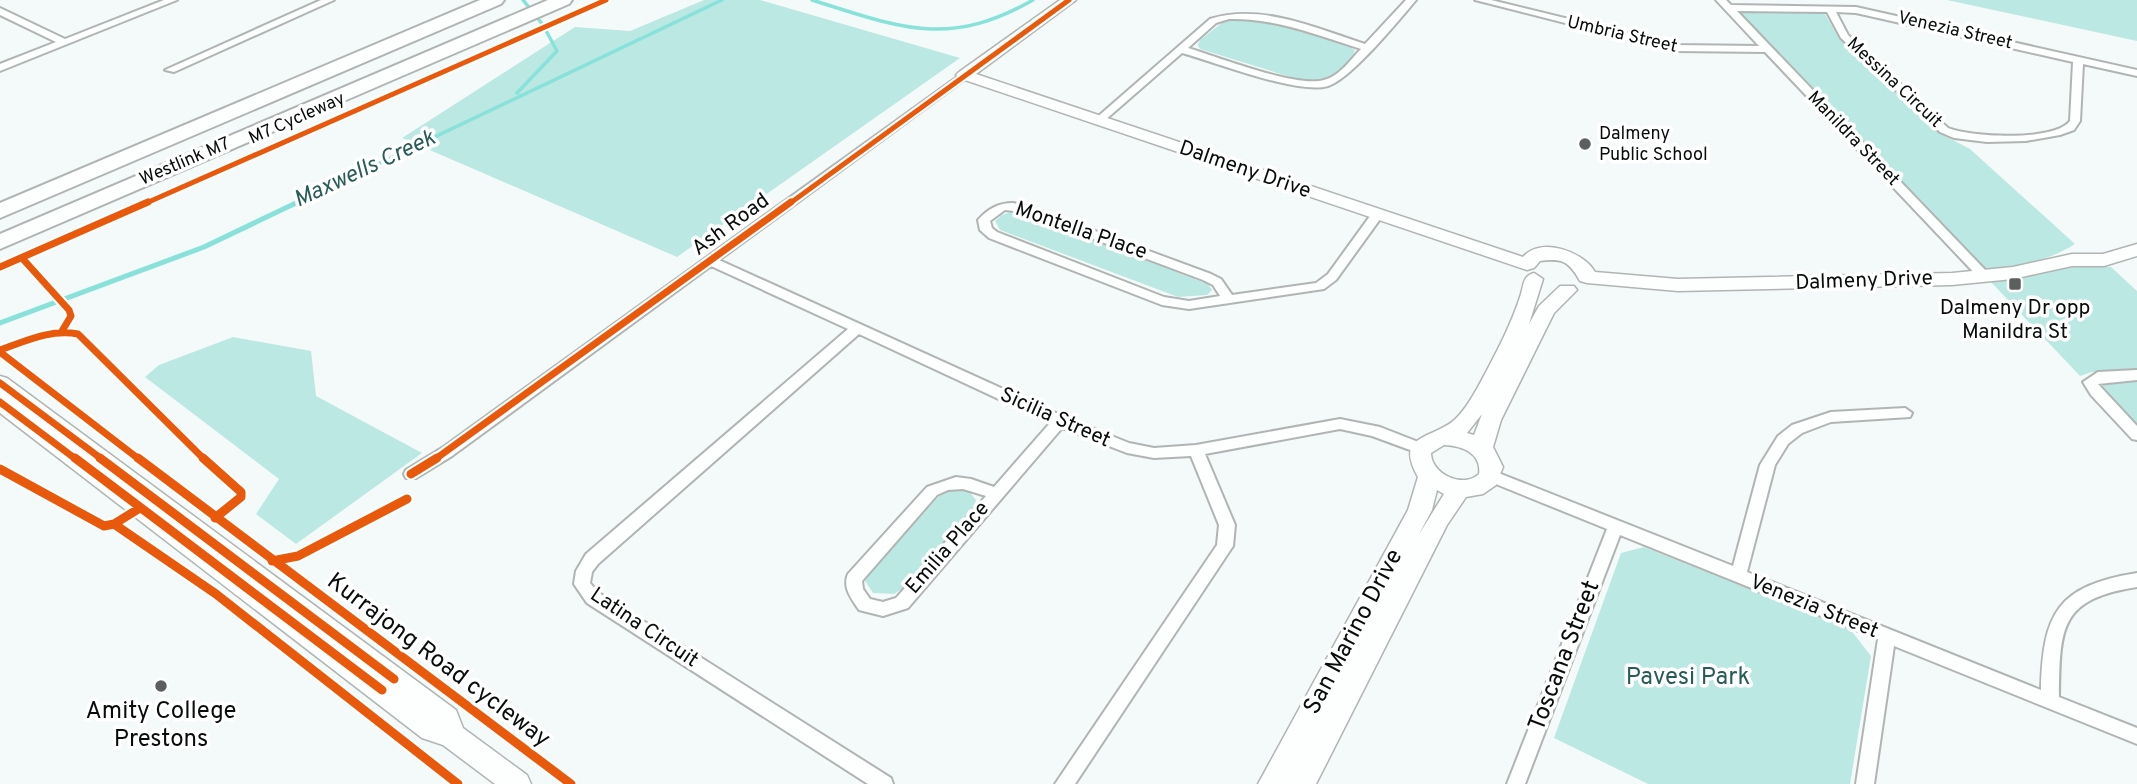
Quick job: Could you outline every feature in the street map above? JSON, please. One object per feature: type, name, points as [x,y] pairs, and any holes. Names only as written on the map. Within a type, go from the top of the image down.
[{"type":"highway","points":[[473,35],[542,0]]},
{"type":"highway","name":"Westlink M7","points":[[0,241],[473,35],[563,0]]},
{"type":"highway","name":"Westlink M7","points":[[0,209],[485,2]]},
{"type":"street","points":[[0,68],[172,0]]},
{"type":"street","points":[[170,70],[329,0]]},
{"type":"street","name":"Ash Road","points":[[411,474],[440,457],[1069,0]]},
{"type":"street","points":[[1181,49],[1294,83],[1310,85],[1337,79],[1411,0]]},
{"type":"street","name":"Umbria Street","points":[[1480,0],[1675,48],[1767,49]]},
{"type":"street","name":"Manildra Street","points":[[1725,4],[1985,276]]},
{"type":"street","name":"Venezia Street","points":[[1725,4],[1829,8],[1889,16],[2137,72]]},
{"type":"street","name":"Messina Circuit","points":[[1829,8],[1844,36],[1944,130],[1961,137],[2046,136],[2070,128],[2075,121],[2078,59]]},
{"type":"street","points":[[0,11],[65,43]]},
{"type":"street","points":[[1100,119],[1213,20],[1235,14],[1256,16],[1367,47]]},
{"type":"street","name":"Dalmeny Drive","points":[[964,75],[1377,215],[1530,272],[1549,287],[1567,290]]},
{"type":"street","name":"Montella Place","points":[[1228,298],[1217,282],[1207,277],[1026,209],[1006,205],[992,211],[984,220],[986,230],[993,235],[1162,300],[1189,305],[1320,286],[1332,277],[1377,215]]},
{"type":"street","name":"Dalmeny Drive","points":[[1587,277],[1632,284],[1702,285],[1985,276],[2030,271],[2072,260],[2104,260],[2137,250]]},
{"type":"street","points":[[1442,437],[1462,425],[1474,410],[1527,310],[1534,256],[1559,254],[1576,261],[1587,272],[1587,277],[1579,287],[1567,290],[1546,310],[1490,419],[1481,449]]},
{"type":"street","name":"Sicilia Street","points":[[710,261],[1060,421],[1127,448],[1154,453],[1196,450],[1340,424],[1375,431],[1421,449]]},
{"type":"street","name":"Latina Circuit","points":[[856,329],[592,559],[584,571],[582,584],[593,598],[884,784]]},
{"type":"street","points":[[2137,375],[2098,377],[2090,382],[2096,392],[2137,435]]},
{"type":"street","points":[[0,383],[446,718],[452,736]]},
{"type":"street","points":[[0,402],[432,729],[452,736],[517,784]]},
{"type":"street","points":[[1738,576],[1768,465],[1780,444],[1802,427],[1828,418],[1851,414],[1905,413]]},
{"type":"street","name":"Emilia Place","points":[[995,494],[958,482],[945,483],[932,491],[854,579],[855,590],[865,605],[883,609],[902,603],[1060,421]]},
{"type":"street","points":[[1442,437],[1462,439],[1481,449],[1491,462],[1491,476],[1476,488],[1460,489],[1443,485],[1429,476],[1420,462],[1421,449],[1433,439],[1442,437]]},
{"type":"street","points":[[1064,784],[1225,546],[1227,525],[1196,450]]},
{"type":"street","name":"San Marino Drive","points":[[1272,784],[1420,510],[1429,476]]},
{"type":"street","name":"Venezia Street","points":[[1491,476],[2137,736]]},
{"type":"street","name":"San Marino Drive","points":[[1301,784],[1438,520],[1460,489]]},
{"type":"street","name":"Toscana Street","points":[[1516,784],[1615,528]]},
{"type":"street","points":[[2050,701],[2054,633],[2062,618],[2074,603],[2096,590],[2137,580]]},
{"type":"street","points":[[1866,784],[1887,637]]},
{"type":"green space","points":[[704,0],[760,0],[960,58],[677,257],[402,138],[575,27],[630,31]]},
{"type":"green space","points":[[1947,0],[2137,0],[2137,41]]},
{"type":"green space","points":[[1739,11],[1823,11],[1837,34],[1951,139],[1970,149],[2075,244],[2032,262],[1985,269]]},
{"type":"green space","points":[[1228,18],[1259,19],[1341,42],[1355,50],[1346,66],[1332,75],[1297,79],[1200,49],[1200,40]]},
{"type":"green space","points":[[1011,212],[1021,213],[1208,284],[1212,290],[1207,295],[1178,297],[1000,230],[995,221]]},
{"type":"green space","points":[[2074,267],[2111,267],[2137,291],[2137,371],[2092,372],[2080,376],[1990,281]]},
{"type":"green space","points":[[233,337],[311,351],[316,396],[422,453],[296,544],[256,514],[279,479],[145,377],[159,365]]},
{"type":"green space","points":[[2137,379],[2137,425],[2101,387],[2110,380]]},
{"type":"green space","points":[[954,487],[968,490],[976,500],[972,512],[905,587],[894,594],[873,593],[865,581],[872,569],[940,495]]},
{"type":"green space","name":"Pavesi Park","points":[[1644,547],[1850,629],[1871,656],[1850,784],[1648,784],[1554,738],[1621,553]]},
{"type":"waterway","points":[[517,93],[557,51],[543,25],[523,0]]},
{"type":"waterway","name":"Maxwells Creek","points":[[294,204],[722,0]]},
{"type":"waterway","points":[[812,0],[897,25],[948,29],[1002,15],[1033,0]]},
{"type":"waterway","name":"Maxwells Creek","points":[[0,323],[204,247],[298,202]]},
{"type":"cycle path","name":"M7 Cycleway","points":[[0,267],[606,0]]},
{"type":"cycle path","points":[[411,474],[447,452],[1069,0]]},
{"type":"cycle path","points":[[22,258],[69,310],[71,316],[62,331]]},
{"type":"cycle path","points":[[0,350],[46,334],[62,331],[78,334],[185,442],[241,492],[241,497],[215,518]]},
{"type":"cycle path","name":"Kurrajong Road cycleway","points":[[0,352],[215,518],[571,784]]},
{"type":"cycle path","points":[[0,383],[394,679]]},
{"type":"cycle path","points":[[0,402],[382,690]]},
{"type":"cycle path","points":[[0,469],[104,526],[114,524],[140,508]]},
{"type":"cycle path","points":[[272,561],[298,556],[407,499]]},
{"type":"cycle path","points":[[114,524],[216,594],[458,784]]},
{"type":"place","name":"Dalmeny Public School","points":[[1585,144]]},
{"type":"place","name":"Dalmeny Dr opp Manildra St","points":[[2015,284]]},
{"type":"place","name":"Amity College Prestons","points":[[161,686]]}]
